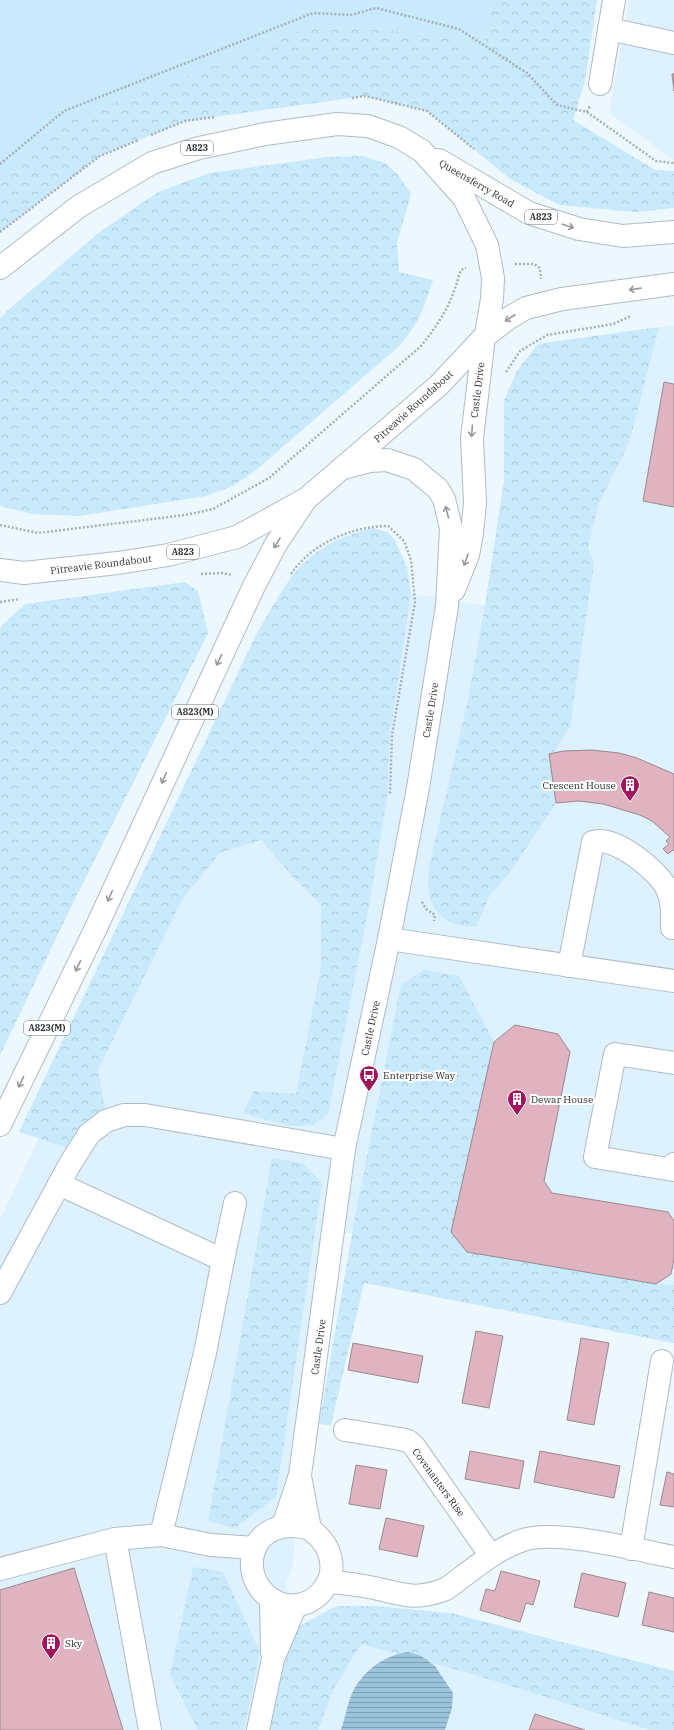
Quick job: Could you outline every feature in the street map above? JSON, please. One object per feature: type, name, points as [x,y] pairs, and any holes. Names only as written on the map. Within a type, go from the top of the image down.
[{"type":"main road","points":[[600,84],[614,0]]},
{"type":"main road","points":[[609,29],[674,42]]},
{"type":"main road","name":"A823","points":[[0,268],[78,206],[152,163],[199,148],[265,134],[337,124],[368,126],[400,137],[422,151],[464,198],[487,245],[493,278],[492,299],[485,336]]},
{"type":"main road","name":"Queensferry Road","points":[[422,151],[529,213],[579,229],[623,236],[674,232]]},
{"type":"main road","name":"A823","points":[[485,336],[526,308],[562,298],[674,284]]},
{"type":"main road","name":"Pitreavie Roundabout","points":[[0,570],[24,572],[80,568],[168,555],[210,546],[237,537],[306,499],[439,385],[485,336]]},
{"type":"main road","name":"Castle Drive","points":[[447,606],[468,555],[472,533],[475,503],[472,438],[485,336]]},
{"type":"main road","name":"Castle Drive","points":[[283,1526],[300,1475],[344,1149],[389,939],[418,788],[447,606],[451,528],[444,499],[438,489],[414,469],[387,460],[370,461],[344,468]]},
{"type":"main road","name":"A823(M)","points":[[0,1125],[95,930],[253,588],[276,544],[306,499]]},
{"type":"main road","points":[[569,966],[593,842],[598,840],[638,857],[656,873],[667,888],[672,902],[672,928]]},
{"type":"main road","points":[[389,939],[674,981]]},
{"type":"main road","points":[[674,1063],[614,1054],[595,1157],[673,1170],[674,1164]]},
{"type":"main road","points":[[0,1293],[59,1184],[89,1134],[106,1121],[124,1115],[145,1114],[344,1149]]},
{"type":"main road","points":[[59,1184],[223,1260]]},
{"type":"main road","points":[[162,1535],[205,1353],[235,1203]]},
{"type":"main road","points":[[631,1549],[662,1361]]},
{"type":"main road","name":"Covenanters Rise","points":[[345,1430],[400,1439],[408,1441],[414,1446],[491,1556]]},
{"type":"main road","name":"Castle Drive","points":[[300,1475],[310,1529]]},
{"type":"main road","points":[[297,1525],[310,1529],[321,1537],[328,1548],[330,1571],[321,1593],[310,1601],[296,1605],[283,1604],[271,1600],[261,1591],[255,1580],[254,1558],[262,1538],[272,1530],[283,1526],[297,1525]]},
{"type":"main road","points":[[0,1568],[115,1539],[162,1535],[211,1545],[254,1558]]},
{"type":"main road","points":[[330,1571],[370,1587],[404,1596],[434,1593],[446,1588],[491,1556],[510,1546],[536,1537],[579,1539],[674,1557]]},
{"type":"main road","points":[[115,1539],[150,1730]]},
{"type":"main road","points":[[271,1600],[273,1659]]},
{"type":"main road","points":[[258,1730],[273,1659],[296,1605]]},
{"type":"path","points":[[0,164],[64,111],[313,13],[352,14],[376,8],[459,28],[527,73],[557,105],[587,112],[656,161],[674,163]]},
{"type":"path","points":[[587,112],[600,84]]},
{"type":"path","points":[[350,99],[365,96],[427,111],[474,150]]},
{"type":"path","points":[[150,136],[185,121],[216,117]]},
{"type":"path","points":[[0,232],[100,156],[142,138]]},
{"type":"path","points":[[0,525],[38,533],[65,531],[185,515],[213,509],[236,498],[269,478],[421,346],[447,309],[461,270],[466,268],[521,263],[534,264],[540,268],[545,303],[547,335],[613,324],[638,313]]},
{"type":"path","points":[[286,580],[299,561],[333,538],[370,526],[388,526],[404,542],[411,560],[414,602],[392,735],[390,797]]},
{"type":"path","points":[[195,575],[210,573],[232,575],[253,588]]},
{"type":"path","points":[[0,602],[24,598]]},
{"type":"shaded area","points":[[629,0],[674,0],[674,160],[609,113]]},
{"type":"shaded area","points":[[674,325],[674,1293],[322,1228],[293,1441],[297,1513],[293,1563],[286,1584],[303,1643],[361,1643],[469,1673],[649,1730],[0,1730],[0,1219],[292,614],[372,528],[387,532],[394,539],[407,567],[411,593],[485,606],[504,481],[504,401],[517,371],[538,344]]},
{"type":"shaded area","points":[[408,1652],[421,1656],[435,1666],[453,1693],[452,1708],[445,1730],[341,1730],[353,1691],[366,1673],[385,1659]]},
{"type":"green space","points":[[0,0],[492,0],[482,58],[451,36],[314,24],[218,65],[0,177]]},
{"type":"green space","points":[[492,0],[597,0],[585,81],[573,120],[655,170],[674,171],[674,208],[637,212],[559,205],[510,179],[427,111],[365,96],[185,121],[100,156],[0,232],[0,177],[64,122],[218,65],[314,24],[451,36],[482,57]]},
{"type":"green space","points":[[362,156],[385,163],[398,175],[411,194],[397,243],[399,272],[433,280],[420,316],[411,332],[398,347],[255,471],[233,486],[206,496],[79,516],[33,514],[0,506],[0,318],[101,231],[158,192],[209,173],[328,157]]},
{"type":"green space","points":[[659,327],[629,443],[599,503],[588,547],[594,563],[570,727],[554,752],[549,754],[556,803],[511,871],[490,895],[476,927],[461,926],[451,923],[441,916],[432,904],[428,882],[429,866],[467,705],[485,606],[504,481],[504,401],[517,371],[538,344]]},
{"type":"green space","points":[[372,528],[387,532],[394,539],[407,567],[411,593],[390,734],[387,798],[369,906],[328,1114],[313,1125],[289,1126],[243,1113],[254,1091],[296,1094],[321,968],[321,905],[292,876],[261,840],[220,853],[183,898],[98,1070],[105,1109],[71,1149],[19,1132],[255,637],[267,616],[288,582],[313,555],[328,545]]},
{"type":"green space","points":[[185,582],[198,591],[208,633],[74,901],[0,1055],[1,626],[25,604]]},
{"type":"green space","points":[[423,970],[459,976],[494,1042],[451,1232],[467,1252],[656,1284],[674,1285],[674,1343],[364,1283],[331,1425],[319,1424],[355,1217],[401,985]]},
{"type":"green space","points":[[272,1158],[302,1163],[322,1183],[276,1497],[235,1528],[208,1521]]},
{"type":"green space","points":[[193,1567],[223,1572],[260,1652],[244,1730],[198,1730],[170,1675]]},
{"type":"green space","points":[[336,1606],[376,1606],[451,1613],[674,1671],[674,1730],[649,1730],[469,1673],[361,1644],[333,1690],[318,1730],[258,1730],[273,1659],[298,1627]]},
{"type":"building","points":[[672,74],[674,74],[674,91]]},
{"type":"building","points":[[664,382],[674,384],[674,507],[643,501]]},
{"type":"building","name":"Crescent House","points":[[592,750],[619,753],[637,758],[674,774],[674,851],[673,850],[668,854],[663,849],[669,844],[666,841],[670,837],[652,821],[640,815],[603,804],[579,801],[556,803],[549,754],[563,751]]},
{"type":"building","name":"Dewar House","points":[[515,1025],[558,1034],[570,1052],[544,1181],[552,1193],[668,1212],[674,1221],[674,1259],[671,1274],[656,1284],[467,1252],[451,1232],[494,1042]]},
{"type":"building","points":[[476,1331],[503,1336],[489,1408],[462,1403]]},
{"type":"building","points":[[581,1338],[609,1343],[594,1425],[567,1420]]},
{"type":"building","points":[[353,1343],[423,1356],[418,1383],[348,1370]]},
{"type":"building","points":[[470,1451],[524,1461],[519,1489],[465,1479]]},
{"type":"building","points":[[540,1451],[620,1466],[614,1498],[534,1482]]},
{"type":"building","points":[[356,1465],[387,1470],[380,1509],[349,1504]]},
{"type":"building","points":[[667,1472],[674,1474],[674,1507],[660,1505]]},
{"type":"building","points":[[386,1518],[424,1526],[417,1557],[379,1549]]},
{"type":"building","name":"Sky","points":[[74,1568],[123,1730],[0,1730],[0,1590]]},
{"type":"building","points":[[501,1571],[540,1581],[533,1605],[526,1603],[520,1622],[480,1610],[486,1589],[495,1591]]},
{"type":"building","points":[[582,1573],[626,1583],[618,1617],[574,1607]]},
{"type":"building","points":[[649,1592],[674,1598],[674,1632],[642,1625]]},
{"type":"building","points":[[535,1714],[585,1730],[529,1730]]},
{"type":"place","name":"Crescent House","points":[[630,802]]},
{"type":"place","name":"Enterprise Way","points":[[369,1092]]},
{"type":"place","name":"Dewar House","points":[[517,1116]]},
{"type":"place","name":"Sky","points":[[51,1660]]}]
